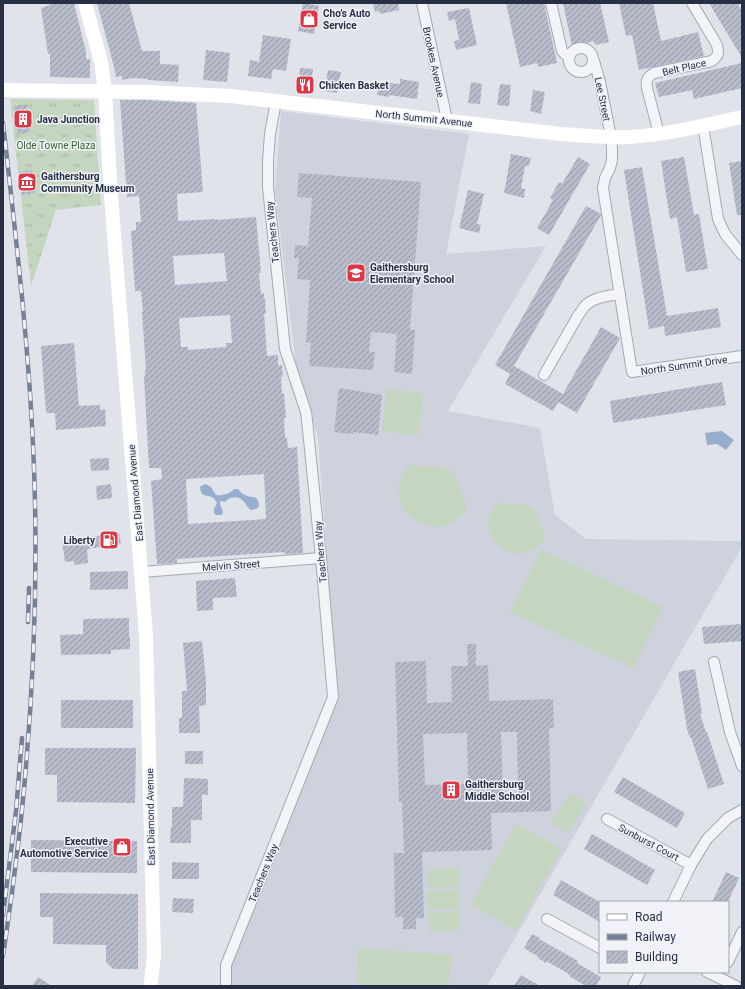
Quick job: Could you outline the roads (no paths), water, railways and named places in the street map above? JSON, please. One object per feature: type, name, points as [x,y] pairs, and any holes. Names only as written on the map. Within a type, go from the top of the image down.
[{"type":"street","name":"East Diamond Avenue","points":[[85,3],[101,62],[105,92],[111,196],[142,572],[146,638],[153,947],[150,986]]},
{"type":"street","name":"Brookes Avenue","points":[[422,3],[447,120]]},
{"type":"street","name":"Lee Street","points":[[551,3],[562,51],[569,58],[571,66],[579,72],[585,71],[592,67],[594,61]]},
{"type":"street","name":"Belt Place","points":[[659,134],[647,88],[647,81],[650,76],[654,73],[712,60],[717,57],[717,45],[692,3]]},
{"type":"street","name":"Lee Street","points":[[569,58],[572,52],[581,48],[591,53],[600,82],[611,137]]},
{"type":"street","name":"North Summit Avenue","points":[[3,90],[148,92],[231,96],[561,134],[611,137],[659,134],[742,117]]},
{"type":"street","name":"Teachers Way","points":[[226,986],[226,965],[333,697],[306,412],[285,349],[268,187],[270,134],[276,101]]},
{"type":"street","points":[[703,125],[718,219],[725,234],[742,255]]},
{"type":"street","name":"North Summit Drive","points":[[611,137],[612,160],[603,188],[632,372],[742,356]]},
{"type":"street","points":[[544,375],[585,306],[593,300],[620,294]]},
{"type":"street","name":"Melvin Street","points":[[142,572],[321,558]]},
{"type":"street","points":[[714,662],[730,732],[742,766]]},
{"type":"street","points":[[674,901],[691,865],[707,839],[728,818],[742,810]]},
{"type":"street","name":"Sunburst Court","points":[[607,819],[691,865]]},
{"type":"street","points":[[547,919],[599,947]]},
{"type":"street","points":[[729,960],[742,932]]},
{"type":"street","points":[[633,986],[640,973]]},
{"type":"street","points":[[709,973],[736,986]]},
{"type":"water","points":[[722,431],[734,440],[726,450],[717,444],[707,445],[705,433]]},
{"type":"water","points":[[206,484],[211,487],[216,495],[226,494],[234,489],[238,489],[244,495],[256,498],[259,506],[256,509],[251,510],[243,500],[235,497],[230,498],[225,502],[220,502],[223,513],[221,515],[216,515],[214,513],[217,503],[215,499],[202,494],[201,491],[200,487]]},
{"type":"railway","points":[[3,123],[21,284],[28,364],[33,445],[36,536],[30,719],[18,847],[3,956]]},
{"type":"railway","points":[[28,622],[29,588]]},
{"type":"railway","points":[[3,915],[16,811],[22,738]]},
{"type":"place","name":"Cho’s Auto Service","points":[[309,19]]},
{"type":"place","name":"Chicken Basket","points":[[305,85]]},
{"type":"place","name":"Java Junction","points":[[23,119]]},
{"type":"place","name":"Gaithersburg Community Museum","points":[[27,182]]},
{"type":"place","name":"Gaithersburg Elementary School","points":[[356,273]]},
{"type":"place","name":"Liberty","points":[[109,540]]},
{"type":"place","name":"Gaithersburg Middle School","points":[[451,790]]},
{"type":"place","name":"Executive Automotive Service","points":[[122,847]]},
{"type":"park label","name":"Olde Towne Plaza","points":[[56,145]]}]
